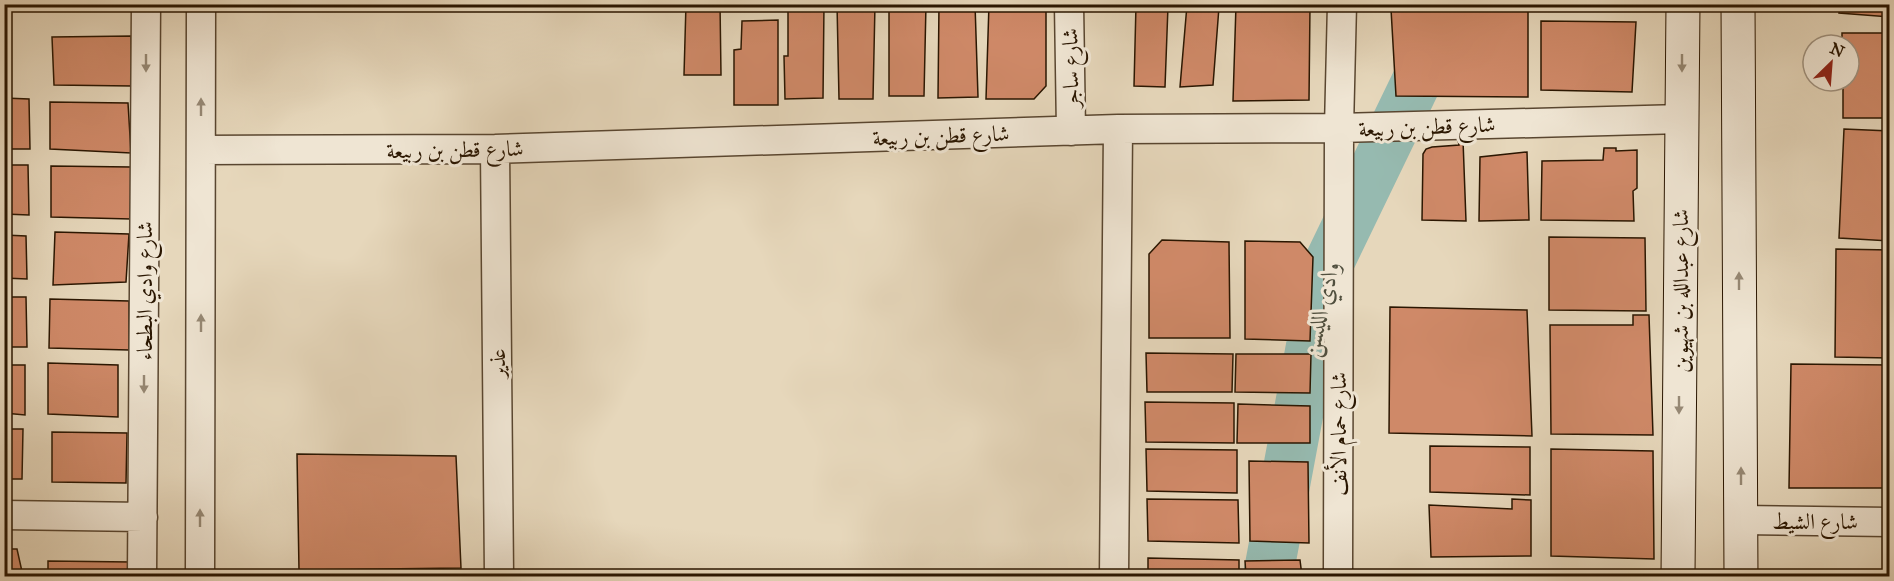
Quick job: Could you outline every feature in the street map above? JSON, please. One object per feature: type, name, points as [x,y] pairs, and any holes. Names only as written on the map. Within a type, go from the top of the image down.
[{"type":"street","name":"شارع وادي البطحاء","points":[[142,576],[146,4]]},
{"type":"street","points":[[200,576],[201,4]]},
{"type":"street","name":"شارع ساجر","points":[[1069,4],[1071,131]]},
{"type":"street","name":"شارع حمام الأنف","points":[[1338,576],[1339,128],[1342,4]]},
{"type":"street","name":"شارع عبدالله بن شهيوين","points":[[1678,576],[1683,4]]},
{"type":"street","points":[[1738,4],[1741,576]]},
{"type":"street","name":"شارع قطن بن ربيعة","points":[[201,150],[495,149],[1118,129],[1339,128],[1682,119]]},
{"type":"street","points":[[1114,576],[1118,129]]},
{"type":"street","name":"عذير","points":[[495,149],[499,576]]},
{"type":"street","points":[[4,515],[143,518]]},
{"type":"street","name":"شارع الشيط","points":[[1741,520],[1890,522]]},
{"type":"building","points":[[686,4],[720,4],[721,75],[684,75]]},
{"type":"building","points":[[788,4],[824,4],[823,98],[785,99],[784,56],[788,56]]},
{"type":"building","points":[[837,4],[875,4],[873,99],[839,99]]},
{"type":"building","points":[[889,4],[926,4],[924,96],[889,96]]},
{"type":"building","points":[[939,4],[975,4],[978,97],[938,98]]},
{"type":"building","points":[[989,4],[1046,4],[1046,86],[1034,99],[986,99]]},
{"type":"building","points":[[1550,4],[1646,4],[1550,6]]},
{"type":"building","points":[[1840,4],[1890,4],[1890,17],[1839,13]]},
{"type":"building","points":[[1136,5],[1168,6],[1165,87],[1134,86]]},
{"type":"building","points":[[1187,5],[1219,7],[1213,85],[1180,87]]},
{"type":"building","points":[[1236,5],[1310,5],[1309,100],[1233,101]]},
{"type":"building","points":[[1391,9],[1528,11],[1528,97],[1396,96]]},
{"type":"building","points":[[778,20],[778,105],[734,105],[734,50],[741,49],[742,21]]},
{"type":"building","points":[[1541,21],[1636,22],[1632,92],[1541,90]]},
{"type":"building","points":[[1861,33],[1890,33],[1890,118],[1843,118],[1843,93],[1861,93]]},
{"type":"building","points":[[131,36],[132,86],[54,85],[52,37]]},
{"type":"building","points":[[4,98],[29,99],[30,149],[4,149]]},
{"type":"building","points":[[50,102],[128,103],[131,153],[50,149]]},
{"type":"building","points":[[1844,129],[1890,131],[1890,241],[1839,238]]},
{"type":"building","points":[[1458,140],[1463,140],[1466,221],[1422,220],[1423,154],[1426,149],[1432,147],[1459,145]]},
{"type":"building","points":[[1604,148],[1616,148],[1616,151],[1637,150],[1637,188],[1633,191],[1634,221],[1541,220],[1542,161],[1603,160]]},
{"type":"building","points":[[1527,152],[1529,220],[1479,221],[1480,157]]},
{"type":"building","points":[[4,165],[28,165],[29,215],[4,214]]},
{"type":"building","points":[[51,166],[131,167],[131,219],[51,217]]},
{"type":"building","points":[[55,232],[129,234],[126,282],[53,285]]},
{"type":"building","points":[[4,235],[26,236],[27,279],[4,278]]},
{"type":"building","points":[[1549,237],[1645,238],[1646,311],[1549,310]]},
{"type":"building","points":[[1162,240],[1229,242],[1230,338],[1149,338],[1149,254]]},
{"type":"building","points":[[1245,241],[1300,242],[1313,257],[1310,341],[1245,339]]},
{"type":"building","points":[[1836,249],[1890,250],[1890,358],[1835,357]]},
{"type":"building","points":[[4,297],[26,297],[27,347],[4,347]]},
{"type":"building","points":[[50,299],[129,301],[129,350],[49,348]]},
{"type":"building","points":[[1390,307],[1527,310],[1532,436],[1389,433]]},
{"type":"building","points":[[1633,315],[1649,315],[1653,435],[1551,434],[1550,325],[1633,325]]},
{"type":"building","points":[[1146,353],[1233,354],[1232,392],[1147,392]]},
{"type":"building","points":[[1236,354],[1311,354],[1310,393],[1235,392]]},
{"type":"building","points":[[48,363],[118,365],[118,417],[48,414]]},
{"type":"building","points":[[1791,364],[1890,365],[1890,488],[1789,488]]},
{"type":"building","points":[[4,365],[25,365],[25,415],[4,413]]},
{"type":"building","points":[[1145,402],[1234,403],[1234,443],[1146,442]]},
{"type":"building","points":[[1238,404],[1310,406],[1310,443],[1237,443]]},
{"type":"building","points":[[4,429],[23,429],[22,479],[4,479]]},
{"type":"building","points":[[52,432],[127,433],[126,483],[52,482]]},
{"type":"building","points":[[1430,446],[1530,447],[1530,495],[1430,492]]},
{"type":"building","points":[[1146,449],[1237,450],[1237,493],[1147,491]]},
{"type":"building","points":[[1551,449],[1653,451],[1654,559],[1551,556]]},
{"type":"building","points":[[297,454],[456,456],[461,568],[299,570]]},
{"type":"building","points":[[1249,461],[1308,462],[1309,543],[1250,541]]},
{"type":"building","points":[[1147,499],[1238,500],[1239,543],[1148,541]]},
{"type":"building","points":[[1512,499],[1531,500],[1531,556],[1431,557],[1429,505],[1512,509]]},
{"type":"building","points":[[4,549],[17,549],[23,576],[4,576]]},
{"type":"building","points":[[1148,558],[1239,560],[1239,576],[1148,576]]},
{"type":"building","points":[[1300,560],[1302,576],[1246,576],[1245,561]]},
{"type":"building","points":[[48,561],[131,562],[131,576],[48,576]]},
{"type":"building","points":[[1549,572],[1650,573],[1650,576],[1549,576]]},
{"type":"waterway","name":"وادي الليسن","points":[[1268,576],[1325,271],[1440,33],[1472,4]]}]
